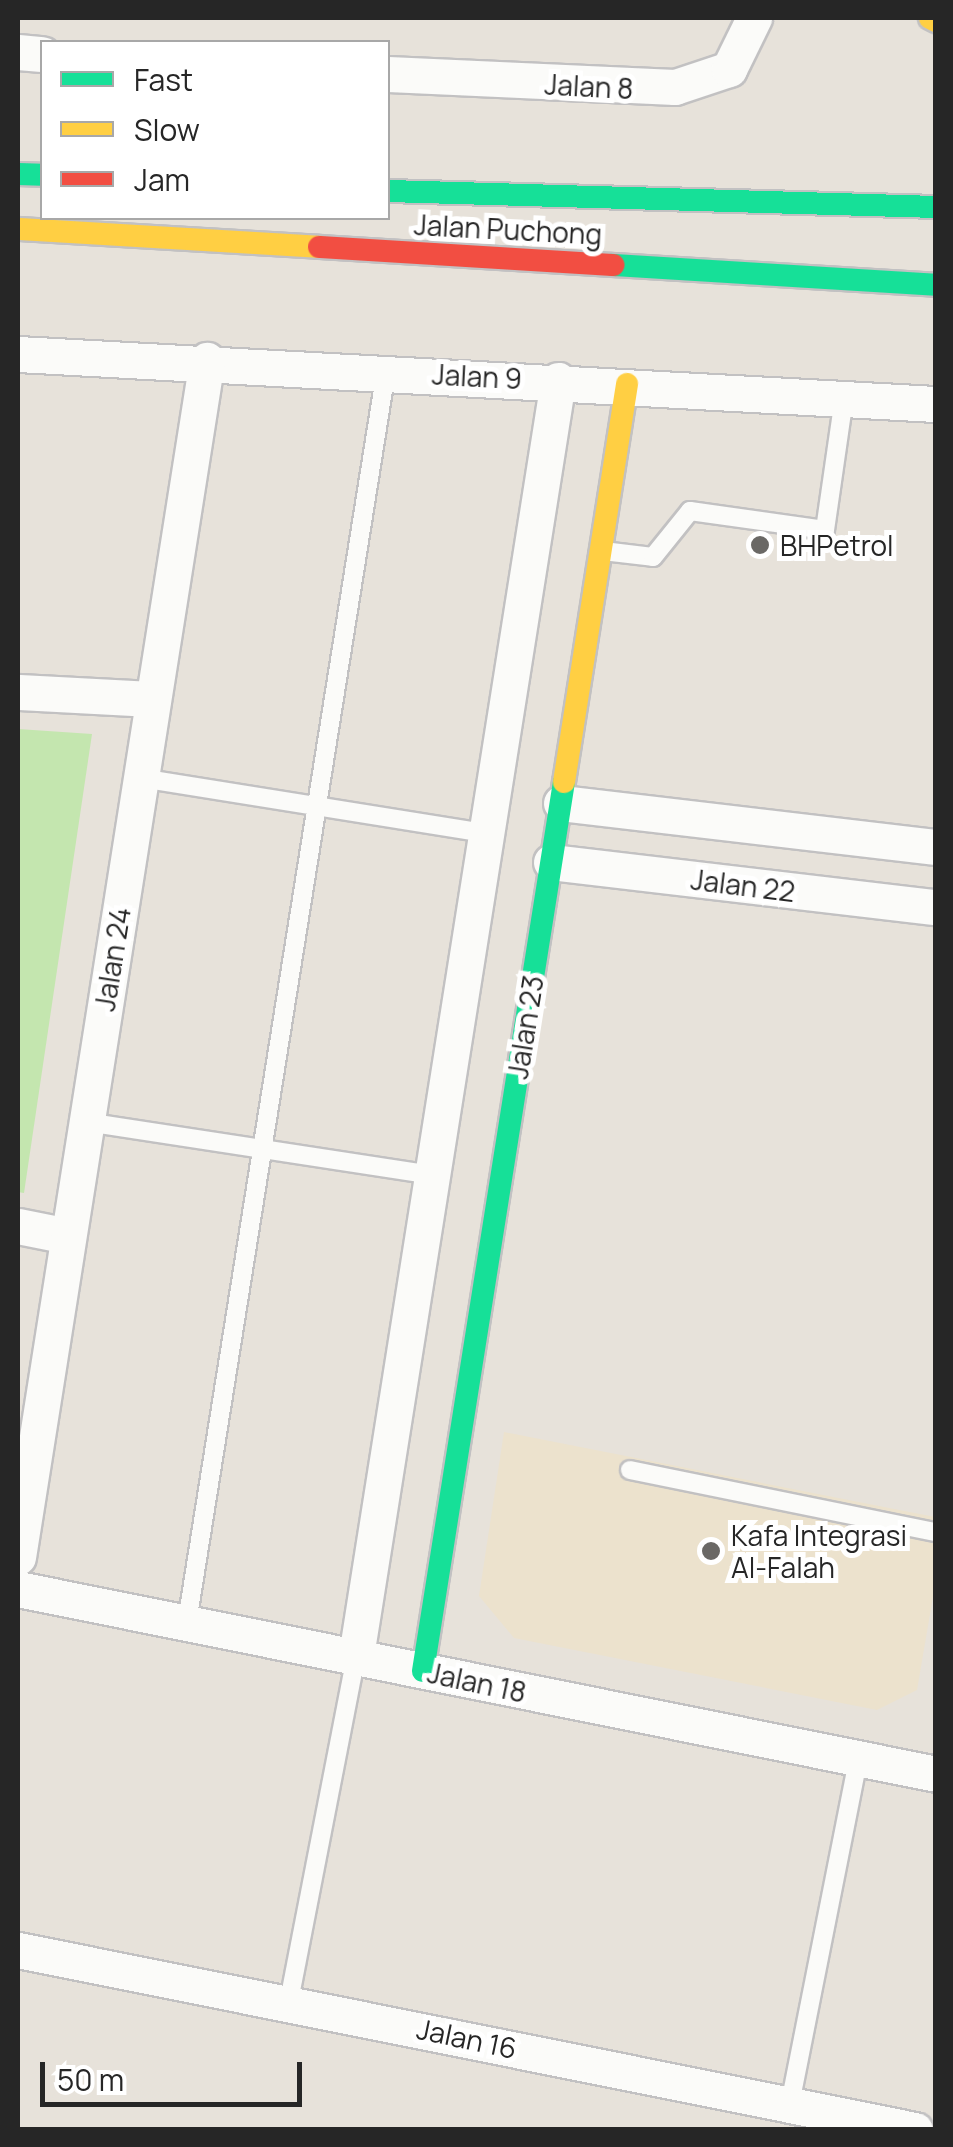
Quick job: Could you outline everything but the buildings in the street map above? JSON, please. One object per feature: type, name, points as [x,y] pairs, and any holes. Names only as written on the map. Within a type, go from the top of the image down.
[{"type":"main road","name":"Jalan Puchong","points":[[390,191],[936,207]]},
{"type":"main road","name":"Jalan Puchong","points":[[18,229],[936,285]]},
{"type":"main road","points":[[803,276],[892,258]]},
{"type":"main road","name":"Jalan 23","points":[[423,1670],[627,384]]},
{"type":"street","name":"Jalan 8","points":[[390,74],[676,87],[729,69],[754,18]]},
{"type":"street","name":"Jalan 9","points":[[18,354],[207,360],[936,404]]},
{"type":"street","name":"Jalan 24","points":[[18,1557],[207,360]]},
{"type":"street","points":[[356,1656],[558,380]]},
{"type":"street","points":[[18,692],[154,699]]},
{"type":"street","points":[[561,804],[936,846]]},
{"type":"street","name":"Jalan 22","points":[[551,862],[936,907]]},
{"type":"street","points":[[18,1226],[68,1236]]},
{"type":"street","name":"Jalan 18","points":[[18,1589],[858,1761],[935,1772]]},
{"type":"street","name":"Jalan 16","points":[[18,1950],[290,2001],[915,2130]]},
{"type":"lane","points":[[187,1622],[386,371]]},
{"type":"lane","points":[[601,551],[654,556],[690,511],[825,530],[844,398]]},
{"type":"lane","points":[[141,778],[486,833]]},
{"type":"lane","points":[[86,1122],[432,1176]]},
{"type":"lane","points":[[630,1470],[936,1532]]},
{"type":"lane","points":[[290,2001],[356,1656]]},
{"type":"lane","points":[[790,2104],[858,1761]]},
{"type":"shaded area","name":"Kafa Integrasi Al-Falah","points":[[504,1432],[935,1517],[935,1585],[917,1690],[877,1710],[514,1638],[479,1596]]},
{"type":"green space","points":[[18,729],[92,734],[24,1193],[18,1192]]},
{"type":"traffic: fast","points":[[18,174],[40,175]]},
{"type":"traffic: fast","points":[[390,191],[936,207]]},
{"type":"traffic: fast","points":[[613,265],[936,285]]},
{"type":"traffic: fast","points":[[423,1671],[564,782]]},
{"type":"traffic: slow","points":[[930,18],[936,21]]},
{"type":"traffic: slow","points":[[18,229],[319,247]]},
{"type":"traffic: slow","points":[[564,782],[627,384]]},
{"type":"traffic: jam","points":[[319,247],[613,265]]},
{"type":"place","name":"BHPetrol","points":[[760,545]]},
{"type":"place","name":"Kafa Integrasi Al-Falah","points":[[711,1551]]}]
